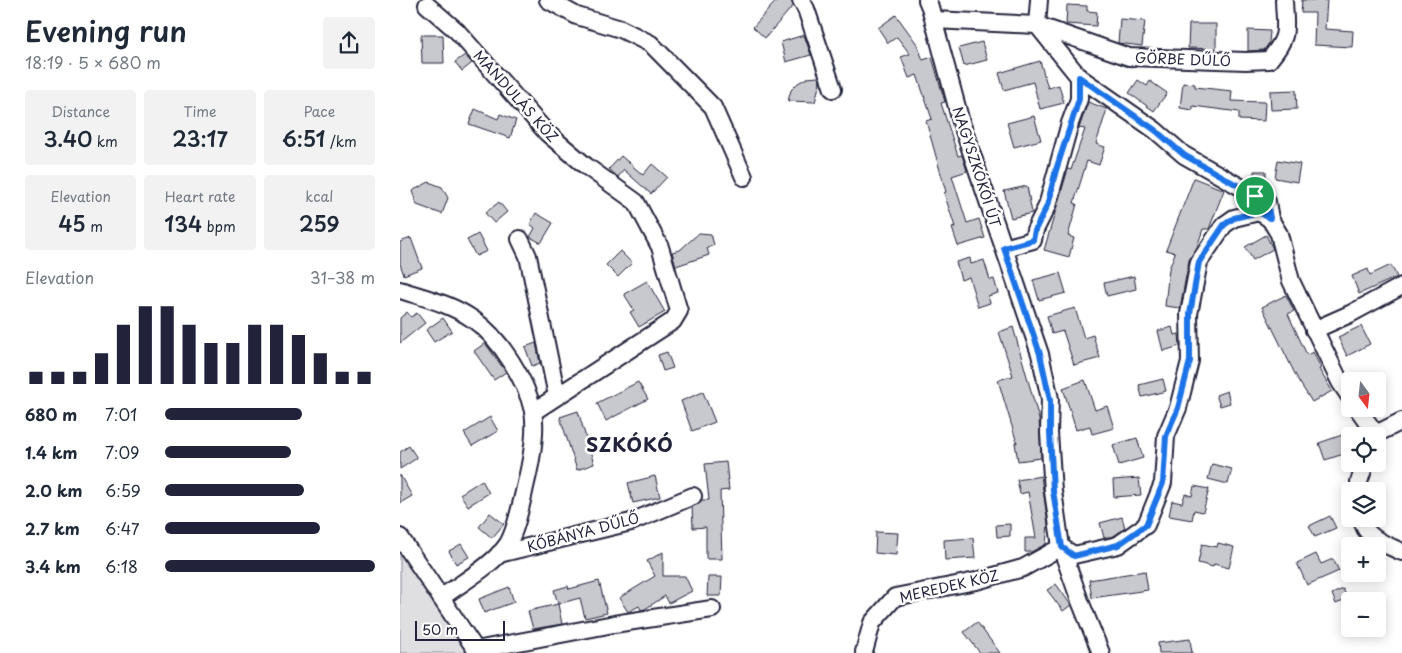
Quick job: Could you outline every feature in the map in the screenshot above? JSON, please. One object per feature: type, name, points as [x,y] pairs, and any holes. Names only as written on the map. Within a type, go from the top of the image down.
[{"type":"street","points":[[548,0],[577,16],[621,29],[651,44],[714,108],[744,178]]},
{"type":"street","points":[[801,0],[806,9],[832,89]]},
{"type":"street","name":"NAGYSZKÓKÓI ÚT","points":[[927,0],[961,122],[1040,354],[1050,400],[1053,491],[1062,547],[1101,653]]},
{"type":"street","points":[[1039,0],[1038,25],[1079,77],[1155,130],[1184,155],[1267,202],[1270,218],[1279,234],[1292,281],[1341,384]]},
{"type":"street","name":"GÖRBE DŰLŐ","points":[[1038,25],[1129,57],[1246,62],[1269,60],[1281,46],[1285,36],[1284,0]]},
{"type":"street","name":"MANDULÁS KÖZ","points":[[427,5],[457,31],[547,133],[586,166],[636,202],[660,246],[679,311],[673,321],[533,412]]},
{"type":"street","points":[[934,20],[1038,25]]},
{"type":"street","points":[[1004,248],[1033,240],[1035,230],[1047,206],[1056,170],[1079,99],[1079,77]]},
{"type":"street","points":[[1062,547],[1074,556],[1118,545],[1146,525],[1163,483],[1166,436],[1178,408],[1190,361],[1190,314],[1199,262],[1224,225],[1234,218],[1259,212],[1270,218]]},
{"type":"street","points":[[520,240],[528,256],[557,396]]},
{"type":"street","points":[[1314,330],[1350,314],[1402,286]]},
{"type":"street","points":[[400,290],[450,306],[474,320],[494,338],[508,357],[525,389],[533,412],[529,470],[508,544],[499,554],[441,598]]},
{"type":"street","points":[[1386,429],[1402,421]]},
{"type":"street","name":"KŐBÁNYA DŰLŐ","points":[[499,554],[630,522],[693,496]]},
{"type":"street","points":[[1365,527],[1373,538],[1402,552]]},
{"type":"street","points":[[400,537],[477,652],[614,624],[712,609]]},
{"type":"street","name":"MEREDEK KÖZ","points":[[864,652],[872,623],[895,597],[976,581],[1023,568],[1062,547]]},
{"type":"shaded area","points":[[400,537],[478,653],[400,653]]},
{"type":"building","points":[[777,0],[791,0],[793,6],[765,38],[753,27]]},
{"type":"building","points":[[1302,0],[1327,0],[1325,29],[1353,31],[1352,47],[1314,45],[1315,13],[1301,13]]},
{"type":"building","points":[[1067,5],[1087,6],[1087,11],[1097,12],[1096,26],[1066,24]]},
{"type":"building","points":[[896,15],[917,44],[923,60],[932,57],[945,102],[941,103],[958,156],[962,155],[967,171],[952,176],[967,223],[979,219],[985,238],[958,246],[952,228],[955,227],[944,193],[946,192],[926,121],[932,119],[917,75],[909,78],[901,57],[910,54],[897,37],[888,43],[878,28]]},
{"type":"building","points":[[1120,19],[1145,21],[1142,46],[1118,43]]},
{"type":"building","points":[[1189,24],[1216,24],[1216,49],[1188,48]]},
{"type":"building","points":[[1248,30],[1270,31],[1269,43],[1264,50],[1248,51]]},
{"type":"building","points":[[421,35],[443,35],[444,63],[422,63]]},
{"type":"building","points":[[804,35],[811,55],[786,62],[781,42]]},
{"type":"building","points":[[982,42],[987,60],[964,66],[959,48]]},
{"type":"building","points":[[465,55],[472,63],[462,71],[455,62]]},
{"type":"building","points":[[1040,61],[1048,88],[1059,85],[1064,103],[1040,109],[1033,82],[1004,90],[999,73]]},
{"type":"building","points":[[818,77],[820,82],[815,102],[788,101],[791,90],[798,83],[807,78]]},
{"type":"building","points":[[1138,80],[1147,86],[1150,81],[1167,93],[1154,111],[1129,93]]},
{"type":"building","points":[[1183,83],[1195,84],[1195,87],[1232,91],[1231,101],[1265,102],[1264,121],[1239,120],[1239,112],[1193,106],[1193,110],[1180,108]]},
{"type":"building","points":[[1296,90],[1297,109],[1271,110],[1270,91]]},
{"type":"building","points":[[1088,102],[1107,109],[1096,144],[1105,147],[1099,165],[1087,161],[1074,203],[1077,204],[1068,236],[1074,238],[1069,257],[1044,250],[1068,169],[1071,170],[1085,129],[1079,128]]},
{"type":"building","points":[[475,109],[498,119],[500,114],[516,120],[510,138],[469,124]]},
{"type":"building","points":[[1034,116],[1041,140],[1014,147],[1007,123]]},
{"type":"building","points":[[621,156],[643,175],[652,164],[667,177],[651,194],[624,170],[618,177],[609,169]]},
{"type":"building","points":[[1278,160],[1300,164],[1297,182],[1275,178]]},
{"type":"building","points":[[1254,171],[1266,171],[1266,186],[1254,183]]},
{"type":"building","points":[[1194,178],[1224,190],[1209,229],[1203,229],[1197,247],[1189,260],[1180,308],[1165,306],[1169,269],[1175,253],[1166,250]]},
{"type":"building","points":[[429,182],[442,187],[448,198],[442,214],[417,205],[412,191]]},
{"type":"building","points":[[1027,186],[1032,213],[1011,218],[1004,191]]},
{"type":"building","points":[[499,202],[507,212],[494,223],[485,213]]},
{"type":"building","points":[[536,213],[553,223],[541,243],[530,237],[535,228],[530,224]]},
{"type":"building","points":[[699,233],[711,234],[714,245],[707,248],[709,255],[676,266],[672,252],[680,250]]},
{"type":"building","points":[[478,234],[487,251],[476,256],[467,240]]},
{"type":"building","points":[[1266,235],[1273,249],[1253,260],[1245,247]]},
{"type":"building","points":[[411,238],[422,268],[404,275],[400,264],[400,242]]},
{"type":"building","points":[[620,251],[632,263],[618,277],[606,265]]},
{"type":"building","points":[[970,258],[971,264],[984,260],[990,280],[994,279],[998,293],[988,296],[990,303],[978,307],[969,277],[961,280],[956,262]]},
{"type":"building","points":[[1391,265],[1397,277],[1359,294],[1352,276],[1368,269],[1370,275]]},
{"type":"building","points":[[1060,273],[1066,293],[1039,300],[1033,280]]},
{"type":"building","points":[[1134,276],[1136,289],[1107,296],[1104,283]]},
{"type":"building","points":[[647,281],[665,312],[639,327],[630,312],[634,310],[624,294]]},
{"type":"building","points":[[1286,295],[1294,311],[1288,314],[1307,355],[1313,352],[1321,368],[1319,369],[1332,391],[1312,402],[1298,380],[1262,307]]},
{"type":"building","points":[[1075,308],[1084,338],[1093,335],[1100,358],[1074,365],[1063,331],[1052,334],[1047,316]]},
{"type":"building","points":[[407,312],[411,317],[417,313],[425,323],[400,343],[400,318]]},
{"type":"building","points":[[443,318],[452,331],[434,342],[426,330]]},
{"type":"building","points":[[1361,326],[1370,344],[1347,356],[1338,337]]},
{"type":"building","points":[[1013,327],[1039,419],[1041,458],[1018,461],[1015,443],[1017,443],[998,380],[1013,376],[999,332]]},
{"type":"building","points":[[1172,327],[1174,335],[1179,334],[1180,346],[1163,351],[1158,331]]},
{"type":"building","points":[[485,343],[506,372],[494,380],[474,351]]},
{"type":"building","points":[[536,343],[540,363],[532,366],[525,347]]},
{"type":"building","points":[[667,352],[673,368],[663,371],[658,355]]},
{"type":"building","points":[[1163,379],[1166,391],[1142,397],[1139,385]]},
{"type":"building","points":[[1085,380],[1095,410],[1107,406],[1114,428],[1092,434],[1090,426],[1076,430],[1063,388]]},
{"type":"building","points":[[638,382],[648,399],[606,421],[597,403]]},
{"type":"building","points":[[1227,391],[1230,403],[1220,406],[1216,395]]},
{"type":"building","points":[[703,392],[715,422],[692,431],[681,401]]},
{"type":"building","points":[[578,411],[594,464],[577,470],[560,417]]},
{"type":"building","points":[[490,417],[498,431],[472,446],[464,433]]},
{"type":"building","points":[[1341,435],[1341,455],[1325,460],[1319,443]]},
{"type":"building","points":[[1137,438],[1143,458],[1119,465],[1113,445]]},
{"type":"building","points":[[409,446],[417,458],[400,469],[400,452]]},
{"type":"building","points":[[726,462],[729,490],[720,491],[722,559],[706,559],[706,527],[693,528],[692,507],[702,500],[709,500],[705,464]]},
{"type":"building","points":[[1212,464],[1232,469],[1228,484],[1208,479]]},
{"type":"building","points":[[400,475],[412,496],[400,503]]},
{"type":"building","points":[[655,476],[660,497],[633,503],[628,483]]},
{"type":"building","points":[[1041,476],[1048,524],[1046,544],[1031,552],[1025,552],[1025,538],[1036,538],[1028,492],[1020,494],[1017,480]]},
{"type":"building","points":[[1139,478],[1141,495],[1114,497],[1113,480]]},
{"type":"building","points":[[482,480],[489,493],[468,506],[460,494]]},
{"type":"building","points":[[1194,486],[1209,489],[1203,512],[1194,510],[1192,520],[1169,516],[1172,501],[1182,503],[1185,494],[1192,496]]},
{"type":"building","points":[[490,513],[504,524],[492,538],[479,527]]},
{"type":"building","points":[[1330,516],[1336,528],[1315,537],[1309,526]]},
{"type":"building","points":[[1122,517],[1125,528],[1114,536],[1104,538],[1100,523]]},
{"type":"building","points":[[1010,524],[1010,536],[997,537],[996,525]]},
{"type":"building","points":[[876,532],[898,533],[896,555],[875,553]]},
{"type":"building","points":[[973,538],[975,558],[945,560],[944,540]]},
{"type":"building","points":[[1218,543],[1234,547],[1229,568],[1214,564],[1213,567],[1198,563],[1202,544],[1217,547]]},
{"type":"building","points":[[461,544],[469,557],[456,564],[449,551]]},
{"type":"building","points":[[663,552],[663,576],[685,576],[692,591],[669,603],[665,596],[645,609],[641,610],[639,606],[628,612],[619,598],[655,576],[647,561]]},
{"type":"building","points":[[1316,554],[1321,564],[1333,559],[1339,571],[1307,585],[1297,563]]},
{"type":"building","points":[[1145,571],[1148,590],[1092,598],[1089,580]]},
{"type":"building","points":[[708,577],[722,577],[721,596],[707,596]]},
{"type":"building","points":[[599,581],[607,613],[585,618],[580,598],[558,604],[554,590],[568,586],[569,589]]},
{"type":"building","points":[[1056,584],[1071,605],[1063,611],[1047,590]]},
{"type":"building","points":[[509,587],[514,602],[484,613],[479,599]]},
{"type":"building","points":[[1343,589],[1344,592],[1341,592],[1341,602],[1336,604],[1332,594]]},
{"type":"building","points":[[558,604],[562,624],[533,629],[528,611]]},
{"type":"building","points":[[977,622],[1000,653],[980,653],[964,632]]},
{"type":"building","points":[[1190,639],[1192,653],[1159,653],[1158,643]]},
{"type":"district","name":"SZKÓKÓ","points":[[630,444]]},
{"type":"route","points":[[1079,77],[1155,130],[1184,155],[1255,196],[1267,202],[1270,218],[1259,212],[1234,218],[1224,225],[1199,262],[1190,314],[1190,361],[1178,408],[1166,436],[1163,483],[1146,525],[1118,545],[1074,556],[1062,547],[1053,491],[1050,400],[1040,354],[1004,248],[1033,240],[1035,230],[1047,206],[1070,123],[1079,99],[1079,77]]}]
